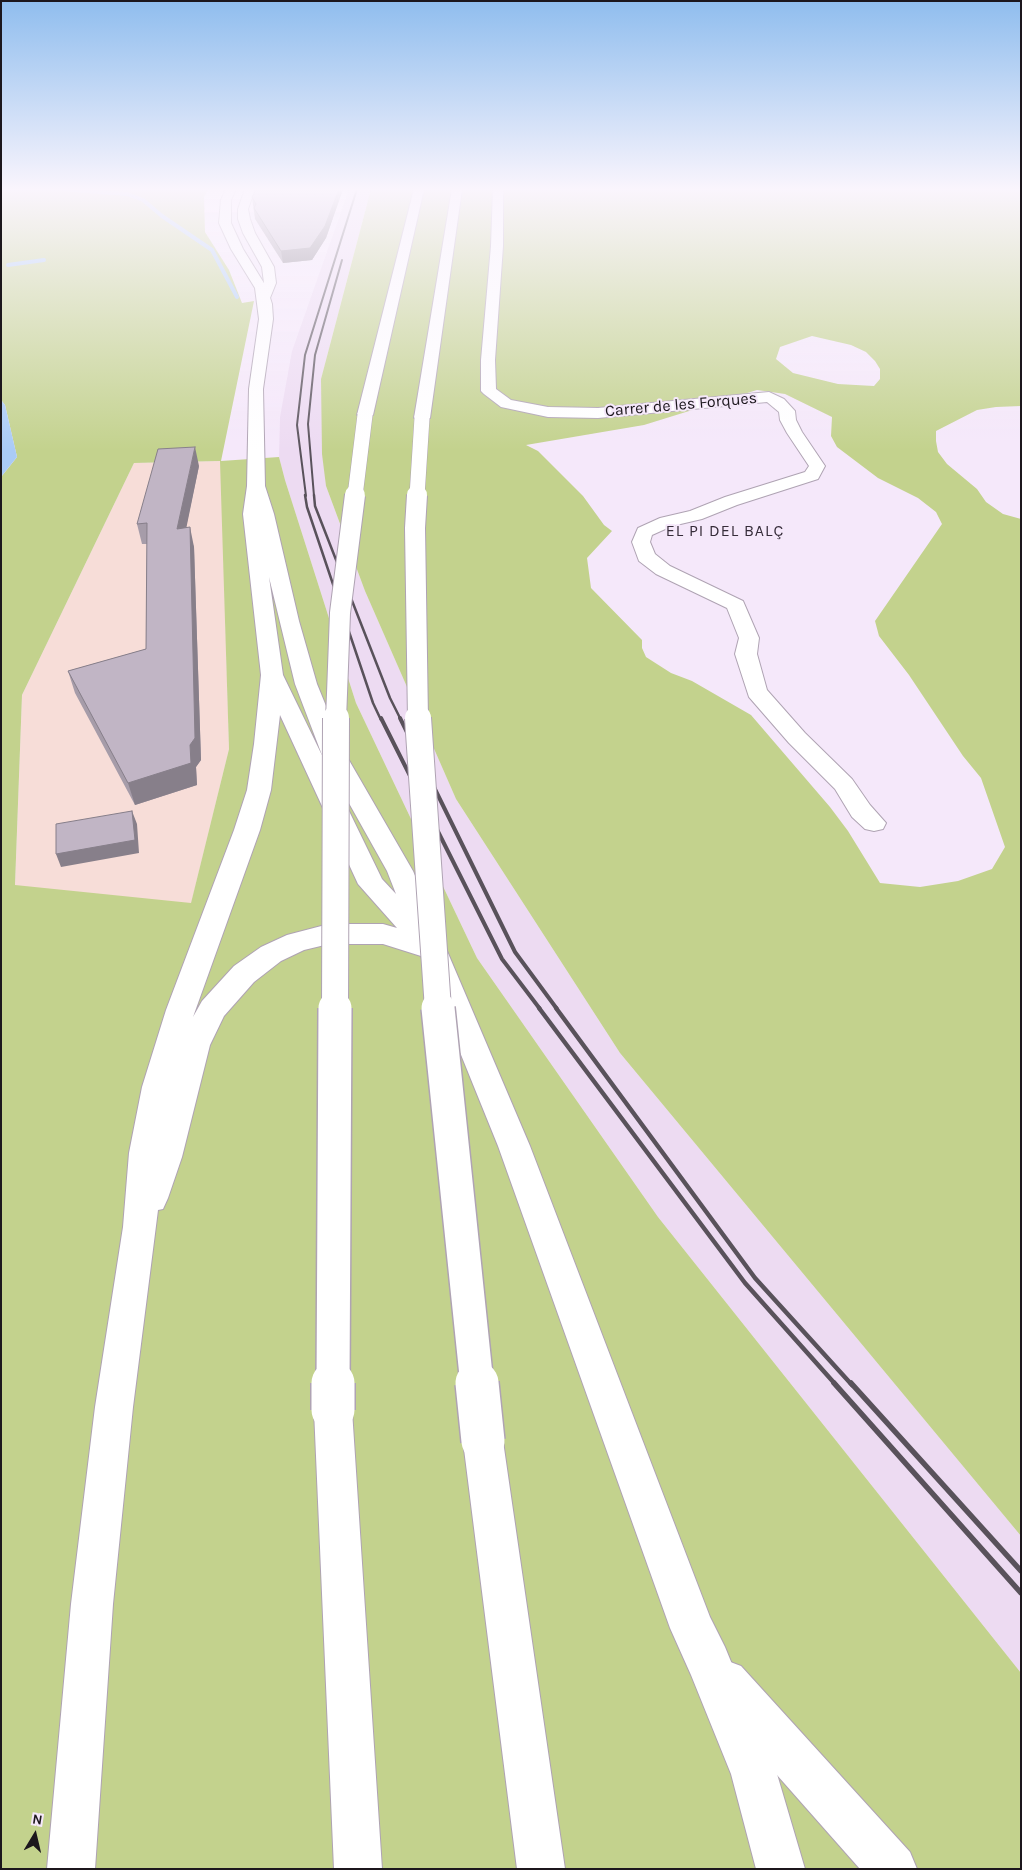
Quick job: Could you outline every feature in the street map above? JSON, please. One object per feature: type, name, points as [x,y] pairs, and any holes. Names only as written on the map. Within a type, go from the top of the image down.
[{"type":"main road","points":[[71,1869],[92,1604],[114,1408],[140,1227],[145,1153],[157,1086],[181,1010],[247,830],[259,790],[266,744],[272,676],[252,514],[256,486],[256,389],[266,319],[264,298],[255,276]]},
{"type":"main road","points":[[264,298],[270,276]]},
{"type":"main road","points":[[358,1869],[333,1410],[336,684],[340,613],[365,415],[398,276]]},
{"type":"main road","points":[[444,276],[422,418],[415,528],[419,751],[438,1008],[490,1506],[541,1869]]},
{"type":"main road","name":"Carrer de les Forques","points":[[495,276],[488,360],[489,391],[506,404],[548,412],[598,413],[769,397],[779,402],[787,411],[788,420],[795,433],[817,466],[812,475],[731,501],[696,515],[666,522],[644,532],[641,542],[646,557],[663,570],[736,604],[749,638],[746,654],[757,692],[796,738],[844,784],[861,811],[874,823]]},
{"type":"main road","points":[[256,486],[265,514],[289,621],[306,684],[334,754],[400,871],[434,949],[514,1146],[692,1628],[709,1663],[754,1774],[781,1869]]},
{"type":"main road","points":[[272,676],[371,884],[434,949]]},
{"type":"main road","points":[[140,1227],[166,1157],[195,1045],[212,1010],[244,974],[271,954],[297,942],[329,934],[383,934],[434,949]]},
{"type":"main road","points":[[709,1663],[893,1869]]},
{"type":"shaded area","points":[[318,276],[348,276],[321,379],[326,486],[365,591],[456,799],[620,1053],[1021,1536],[1021,1673],[658,1217],[477,958],[356,703],[285,480],[279,457],[280,417],[292,351]]},
{"type":"shaded area","points":[[221,461],[229,749],[191,904],[15,886],[22,695],[134,463]]},
{"type":"green space","points":[[1,276],[231,276],[242,303],[254,301],[221,461],[279,457],[356,703],[477,958],[658,1217],[1021,1673],[1021,1869],[1,1869],[1,477],[17,457],[5,405],[1,400]],"holes":[[[220,461],[229,749],[191,903],[15,885],[22,695],[134,463]]]},
{"type":"green space","points":[[348,276],[1021,276],[1021,406],[977,410],[936,431],[936,441],[938,452],[947,464],[977,489],[986,502],[1003,514],[1021,519],[1021,1536],[620,1053],[456,799],[365,591],[326,486],[322,454],[321,379]],"holes":[[[812,336],[851,345],[866,352],[880,369],[880,379],[874,386],[838,384],[793,373],[776,359],[780,347]],[[757,390],[785,394],[832,417],[831,436],[837,447],[878,478],[918,498],[936,512],[942,524],[875,621],[879,636],[909,675],[963,756],[981,778],[1005,847],[992,869],[958,881],[920,887],[880,883],[848,831],[830,807],[751,715],[692,681],[671,673],[646,657],[642,648],[642,640],[591,588],[587,558],[612,531],[604,525],[583,496],[538,451],[526,445],[644,425]]]},
{"type":"water","points":[[1,400],[5,405],[17,457],[1,477]]},
{"type":"building","points":[[195,447],[177,529],[190,527],[195,738],[190,745],[191,763],[128,783],[68,671],[146,649],[147,523],[137,524],[158,449]]},
{"type":"building","points":[[132,811],[135,840],[56,854],[56,824]]},
{"type":"waterway","points":[[226,276],[237,297]]},
{"type":"railway","points":[[306,496],[297,425],[305,355],[330,276]]},
{"type":"railway","points":[[314,496],[308,424],[315,355],[337,276]]},
{"type":"railway","points":[[305,495],[307,507],[373,703],[381,720]]},
{"type":"railway","points":[[314,495],[315,506],[390,698],[400,718]]},
{"type":"railway","points":[[381,718],[502,959],[540,1009]]},
{"type":"railway","points":[[400,718],[515,952],[557,1009]]},
{"type":"railway","points":[[539,1008],[745,1283],[836,1385]]},
{"type":"railway","points":[[556,1008],[755,1278],[852,1385]]},
{"type":"railway","points":[[834,1383],[1021,1593]]},
{"type":"railway","points":[[851,1383],[1021,1571]]},
{"type":"district","name":"EL PI DEL BALÇ","points":[[725,531]]}]
